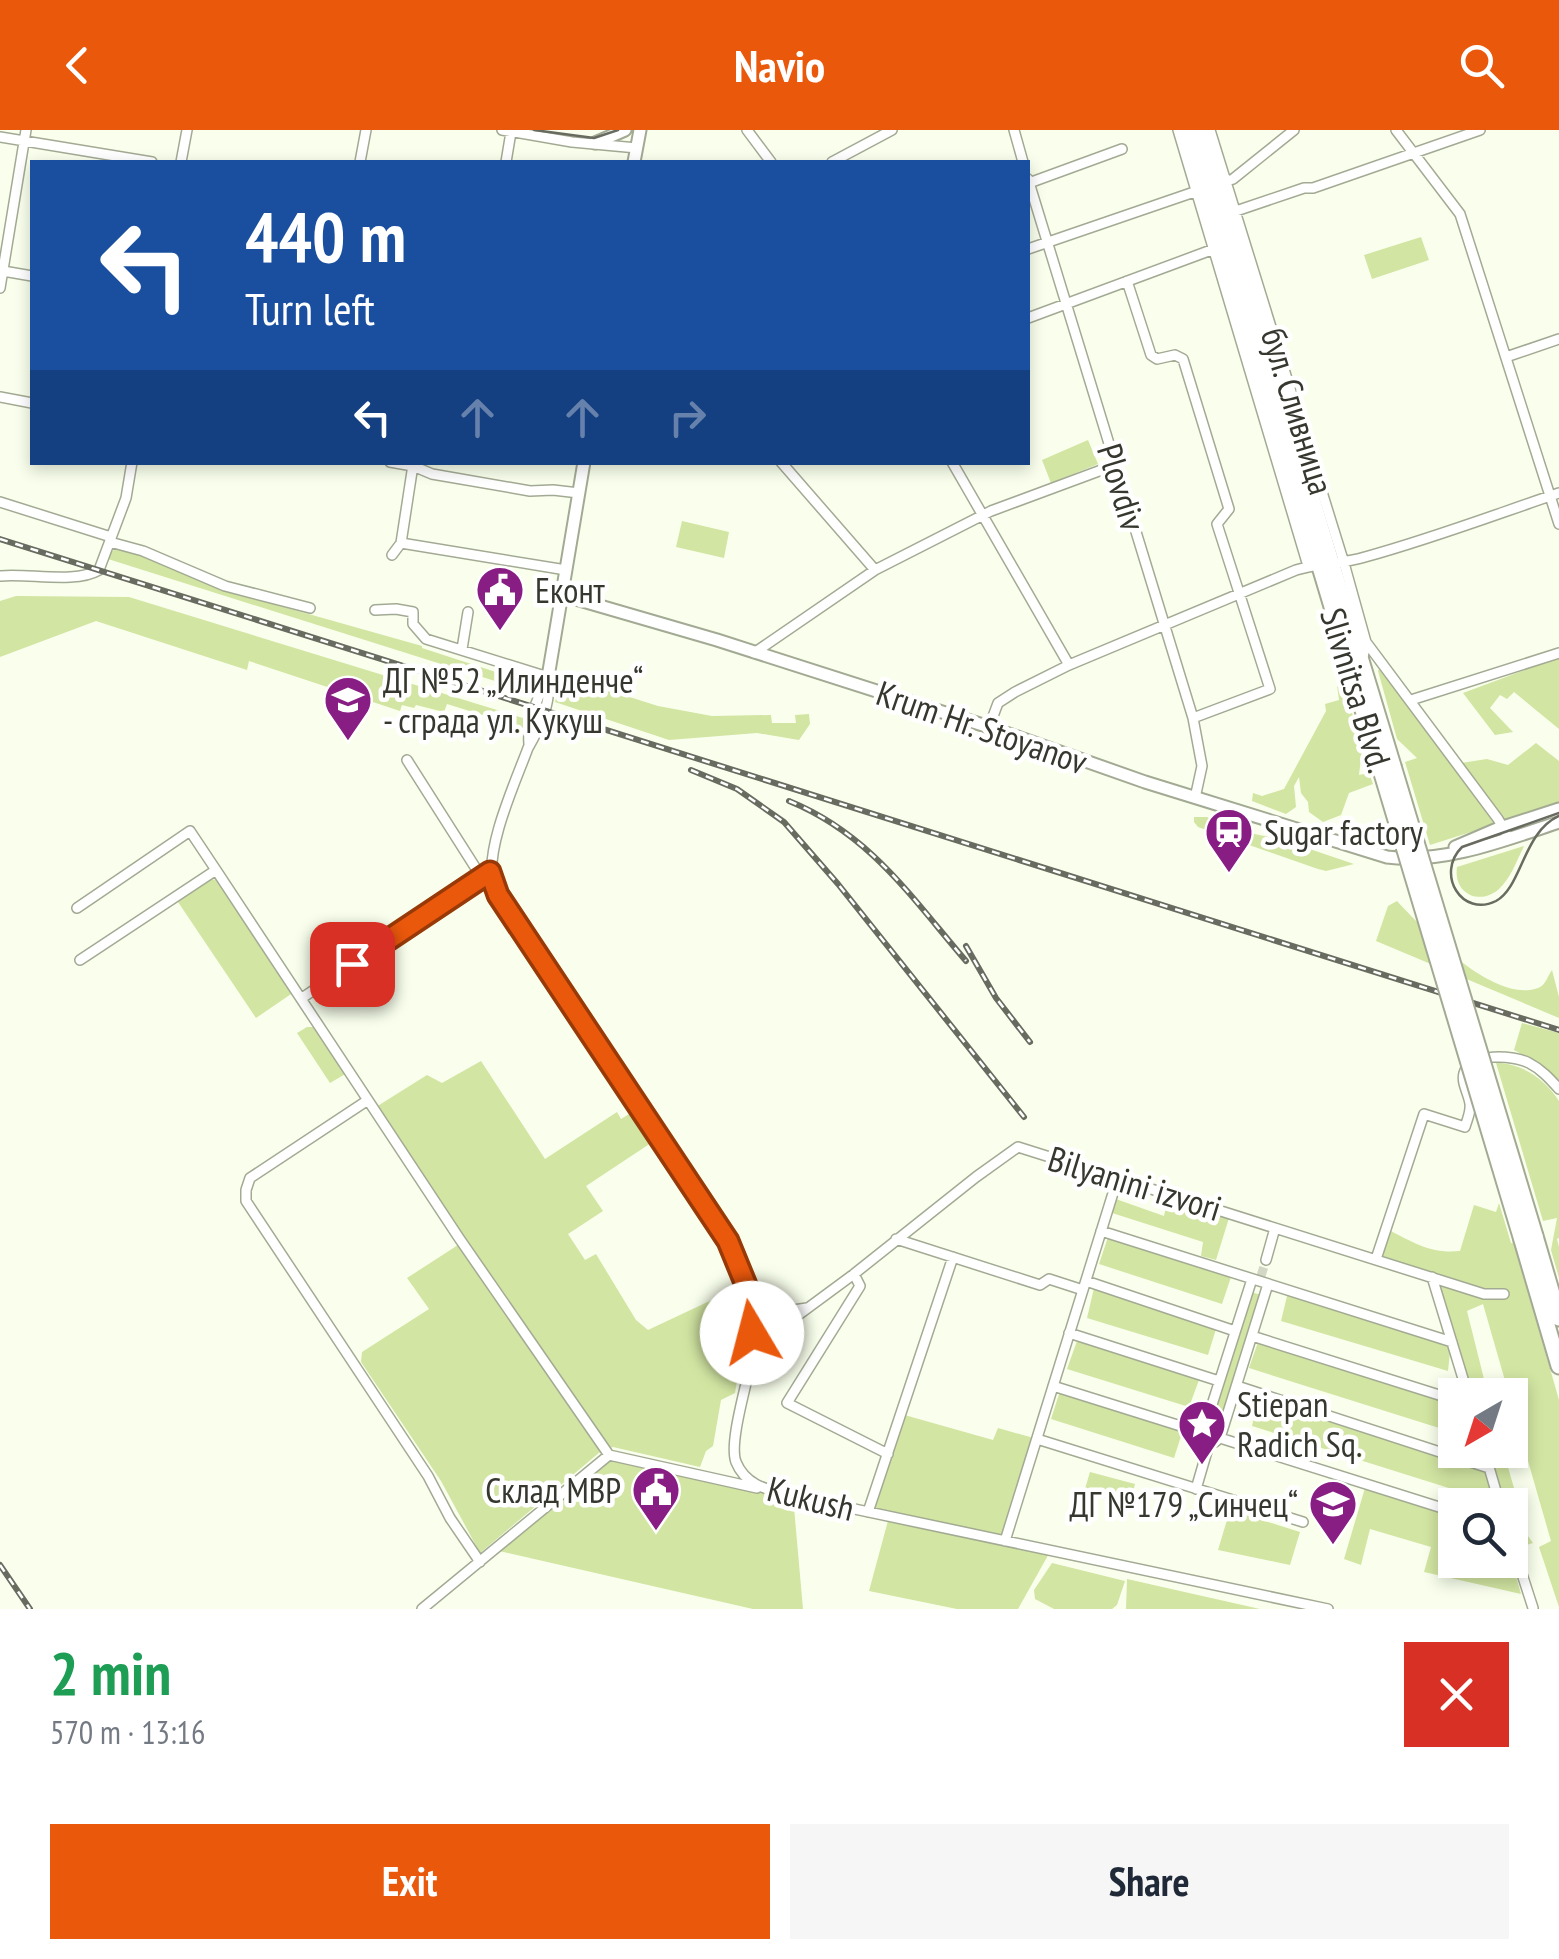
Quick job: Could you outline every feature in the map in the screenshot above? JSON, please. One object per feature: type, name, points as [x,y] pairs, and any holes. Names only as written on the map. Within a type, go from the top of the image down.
[{"type":"main road","name":"Slivnitsa Blvd.","points":[[1189,130],[1211,186],[1529,1238],[1559,1366]]},
{"type":"main road","name":"Slivnitsa Blvd.","points":[[1200,130],[1211,186]]},
{"type":"main road","name":"Slivnitsa Blvd.","points":[[1326,564],[1364,674],[1387,768]]},
{"type":"main road","name":"Slivnitsa Blvd.","points":[[1529,1238],[1559,1318]]},
{"type":"street","points":[[181,160],[187,130]]},
{"type":"street","points":[[360,160],[366,130]]},
{"type":"street","points":[[594,143],[625,130]]},
{"type":"street","points":[[634,160],[640,130]]},
{"type":"street","points":[[747,130],[770,160]]},
{"type":"street","points":[[836,160],[892,130]]},
{"type":"street","points":[[1014,130],[1022,160]]},
{"type":"street","name":"Slivnitsa Blvd.","points":[[1178,130],[1211,186]]},
{"type":"street","name":"Slivnitsa Blvd.","points":[[1210,130],[1214,248],[1326,564]]},
{"type":"street","points":[[1030,248],[1233,180],[1294,130]]},
{"type":"street","points":[[1396,130],[1460,214],[1555,495],[1559,524]]},
{"type":"street","points":[[1236,211],[1480,130]]},
{"type":"street","points":[[506,160],[507,131],[636,148]]},
{"type":"street","points":[[0,288],[5,229],[25,136]]},
{"type":"street","points":[[0,137],[25,136],[142,160]]},
{"type":"street","points":[[1030,180],[1122,149]]},
{"type":"street","name":"бул. Сливница","points":[[1211,186],[1236,211],[1326,564],[1366,642]]},
{"type":"street","name":"Plovdiv","points":[[1030,188],[1193,718],[1202,766],[1195,798]]},
{"type":"street","points":[[1030,317],[1214,248]]},
{"type":"street","points":[[3,271],[30,276]]},
{"type":"street","points":[[1127,282],[1151,355],[1157,360],[1175,355],[1184,359],[1229,509],[1218,524],[1270,689],[1193,718]]},
{"type":"street","points":[[1506,357],[1559,339]]},
{"type":"street","points":[[0,398],[30,403]]},
{"type":"street","points":[[754,653],[875,570],[983,515],[1115,464]]},
{"type":"street","points":[[0,576],[86,576],[99,570],[126,498],[132,465]]},
{"type":"street","points":[[392,555],[401,542],[413,465]]},
{"type":"street","points":[[415,465],[432,474],[530,491],[579,493]]},
{"type":"street","points":[[302,998],[486,875],[550,692],[548,676],[584,465]]},
{"type":"street","points":[[784,465],[875,570]]},
{"type":"street","points":[[954,465],[1069,666]]},
{"type":"street","points":[[989,727],[1002,700],[1069,666],[1240,594],[1555,495]]},
{"type":"street","points":[[0,502],[143,551],[225,586],[310,608]]},
{"type":"street","points":[[401,542],[566,570]]},
{"type":"street","name":"Krum Hr. Stoyanov","points":[[562,595],[989,727],[1374,854],[1435,857],[1506,832]]},
{"type":"street","points":[[375,610],[413,612],[413,624],[426,640],[548,676]]},
{"type":"street","points":[[462,649],[468,612]]},
{"type":"street","points":[[1366,642],[1506,832]]},
{"type":"street","name":"Slivnitsa Blvd.","points":[[1364,674],[1366,642]]},
{"type":"street","points":[[1411,700],[1559,653]]},
{"type":"street","name":"Kukush","points":[[407,760],[728,1241],[746,1285],[752,1321],[750,1368],[734,1455],[751,1482],[765,1489],[868,1512],[1328,1609]]},
{"type":"street","points":[[1506,832],[1559,809]]},
{"type":"street","points":[[1506,832],[1559,822]]},
{"type":"street","points":[[76,908],[190,831],[458,1238],[609,1455],[765,1489]]},
{"type":"street","points":[[80,960],[216,870]]},
{"type":"street","points":[[1376,1259],[1424,1114],[1464,1127],[1470,1108],[1463,1075],[1468,1066],[1480,1059],[1511,1057],[1544,1072],[1559,1089]]},
{"type":"street","points":[[368,1100],[250,1178],[246,1200],[428,1476],[480,1562]]},
{"type":"street","name":"Bilyanini izvori","points":[[750,1368],[764,1344],[786,1324],[1018,1147],[1484,1294],[1504,1294]]},
{"type":"street","points":[[1005,1540],[1118,1177]]},
{"type":"street","points":[[1266,1260],[1275,1228]]},
{"type":"street","points":[[1101,1231],[1452,1342]]},
{"type":"street","points":[[896,1239],[1040,1285],[1048,1279],[1084,1286],[1235,1331]]},
{"type":"street","points":[[868,1512],[954,1257]]},
{"type":"street","points":[[854,1274],[860,1286],[787,1403],[888,1454]]},
{"type":"street","points":[[1432,1277],[1463,1378]]},
{"type":"street","points":[[1196,1489],[1211,1437],[1219,1381],[1235,1331],[1260,1280]]},
{"type":"street","points":[[1211,1437],[1236,1386],[1252,1336],[1260,1280]]},
{"type":"street","points":[[746,1285],[760,1304],[772,1312]]},
{"type":"street","name":"Bilyanini izvori","points":[[752,1321],[772,1312],[809,1307]]},
{"type":"street","points":[[752,1321],[764,1330],[786,1324]]},
{"type":"street","points":[[1070,1333],[1219,1381]]},
{"type":"street","points":[[1252,1336],[1438,1395]]},
{"type":"street","points":[[1053,1386],[1438,1507]]},
{"type":"street","points":[[1236,1386],[1438,1451]]},
{"type":"street","points":[[1037,1439],[1303,1522]]},
{"type":"street","points":[[422,1609],[609,1455]]},
{"type":"street","points":[[1489,1468],[1495,1488]]},
{"type":"street","points":[[1523,1578],[1533,1608]]},
{"type":"street","points":[[1284,1609],[1292,1600]]},
{"type":"green space","points":[[1421,237],[1429,260],[1372,279],[1364,255]]},
{"type":"green space","points":[[1088,440],[1098,464],[1051,483],[1042,460]]},
{"type":"green space","points":[[682,521],[729,532],[724,558],[676,547]]},
{"type":"green space","points":[[118,548],[259,600],[422,646],[505,675],[509,669],[536,679],[533,693],[108,559],[109,553]]},
{"type":"green space","points":[[16,596],[129,597],[526,719],[521,735],[518,726],[447,704],[444,712],[416,705],[402,705],[400,711],[249,661],[247,670],[96,621],[0,657],[0,601]]},
{"type":"green space","points":[[1559,657],[1559,729],[1514,692],[1507,699],[1500,695],[1490,708],[1513,732],[1495,735],[1463,693]]},
{"type":"green space","points":[[1379,669],[1496,824],[1430,845],[1405,762],[1417,758],[1397,739]]},
{"type":"green space","points":[[1342,676],[1362,749],[1359,775],[1369,773],[1373,784],[1349,793],[1341,815],[1323,822],[1309,812],[1299,777],[1294,786],[1296,807],[1286,814],[1252,801],[1253,793],[1262,796],[1284,789],[1326,711],[1325,704],[1339,700],[1337,685]]},
{"type":"green space","points":[[566,677],[658,706],[712,716],[771,715],[772,723],[796,723],[795,715],[809,714],[810,724],[799,740],[757,733],[669,740],[555,702]]},
{"type":"green space","points":[[1536,743],[1559,761],[1559,806],[1505,824],[1461,763],[1487,759],[1508,765]]},
{"type":"green space","points":[[1194,817],[1207,817],[1234,830],[1280,839],[1354,864],[1326,871],[1318,869],[1198,827]]},
{"type":"green space","points":[[1524,846],[1507,880],[1492,894],[1476,897],[1459,884],[1457,867]]},
{"type":"green space","points":[[208,879],[220,880],[294,992],[256,1018],[178,902]]},
{"type":"green space","points":[[1397,901],[1462,962],[1501,985],[1520,990],[1538,988],[1552,970],[1559,997],[1559,1018],[1376,941],[1388,906]]},
{"type":"green space","points":[[1522,1023],[1559,1033],[1559,1081],[1543,1066],[1514,1050]]},
{"type":"green space","points":[[317,1027],[347,1073],[330,1083],[297,1033]]},
{"type":"green space","points":[[481,1061],[545,1159],[617,1112],[621,1119],[634,1111],[654,1141],[586,1186],[603,1211],[568,1234],[585,1260],[596,1254],[636,1320],[648,1330],[733,1290],[737,1294],[743,1345],[735,1393],[721,1400],[713,1446],[706,1451],[700,1467],[613,1447],[600,1452],[480,1553],[441,1481],[361,1362],[362,1352],[429,1309],[407,1278],[458,1245],[376,1107],[427,1075],[442,1083]]},
{"type":"green space","points":[[1496,1063],[1532,1074],[1559,1101],[1559,1278],[1551,1250],[1557,1218],[1543,1221]]},
{"type":"green space","points":[[1113,1198],[1164,1216],[1168,1198],[1229,1218],[1216,1260],[1201,1256],[1203,1242],[1109,1212]]},
{"type":"green space","points":[[1499,1203],[1559,1400],[1559,1607],[1539,1547],[1551,1541],[1528,1461],[1528,1378],[1504,1378],[1483,1304],[1467,1311],[1484,1378],[1466,1378],[1435,1274],[1381,1256],[1389,1230],[1431,1249],[1460,1251],[1474,1205],[1496,1212]]},
{"type":"green space","points":[[1108,1237],[1231,1277],[1222,1304],[1099,1264]]},
{"type":"green space","points":[[1094,1288],[1216,1329],[1208,1355],[1087,1318]]},
{"type":"green space","points":[[1248,1291],[1264,1296],[1220,1437],[1205,1433]]},
{"type":"green space","points":[[1288,1292],[1451,1343],[1448,1371],[1281,1321]]},
{"type":"green space","points":[[1078,1338],[1199,1380],[1189,1407],[1067,1369]]},
{"type":"green space","points":[[1258,1342],[1438,1398],[1438,1428],[1249,1368]]},
{"type":"green space","points":[[1060,1391],[1183,1430],[1174,1458],[1051,1419]]},
{"type":"green space","points":[[1259,1397],[1438,1455],[1438,1468],[1488,1471],[1493,1488],[1449,1488],[1252,1426]]},
{"type":"green space","points":[[901,1414],[993,1440],[998,1428],[1037,1439],[1005,1540],[1051,1550],[1018,1609],[957,1609],[869,1591],[889,1517],[869,1512]]},
{"type":"green space","points":[[604,1457],[793,1496],[803,1609],[753,1609],[495,1550]]},
{"type":"green space","points":[[1492,1468],[1508,1468],[1514,1488],[1498,1488]]},
{"type":"green space","points":[[1090,1472],[1135,1484],[1130,1505],[1084,1492]]},
{"type":"green space","points":[[1365,1488],[1438,1512],[1438,1575],[1424,1572],[1431,1547],[1370,1529],[1361,1565],[1344,1559]]},
{"type":"green space","points":[[1230,1510],[1300,1532],[1290,1565],[1218,1550]]},
{"type":"green space","points":[[1052,1563],[1125,1581],[1117,1605],[1112,1609],[1054,1609],[1035,1599],[1034,1590]]},
{"type":"green space","points":[[1450,1578],[1516,1578],[1521,1594]]},
{"type":"green space","points":[[1127,1579],[1260,1609],[1126,1609]]},
{"type":"tunnel","points":[[1261,1276],[1266,1260]]},
{"type":"tram line","points":[[534,130],[594,138],[618,130]]},
{"type":"tram line","points":[[1559,813],[1462,847],[1451,869],[1452,880],[1463,899],[1484,905],[1505,894],[1538,834],[1559,816]]},
{"type":"railway","points":[[0,539],[1559,1030]]},
{"type":"railway","points":[[691,770],[737,789],[784,822],[1024,1117]]},
{"type":"railway","points":[[789,801],[818,815],[866,849],[966,961]]},
{"type":"railway","points":[[966,946],[996,998],[1030,1042]]},
{"type":"railway","points":[[0,1565],[30,1609]]},
{"type":"place","name":"Еконт","points":[[500,632]]},
{"type":"place","name":"ДГ №52 „Илинденче“ - сграда ул. Кукуш","points":[[348,742]]},
{"type":"place","name":"Sugar factory","points":[[1229,874]]},
{"type":"place","name":"Stiepan Radich Sq.","points":[[1202,1466]]},
{"type":"place","name":"Склад МВР","points":[[656,1532]]},
{"type":"place","name":"ДГ №179 „Синчец“","points":[[1333,1546]]},
{"type":"route","points":[[352,964],[490,872],[498,895],[728,1241],[746,1285],[752,1333]]}]
